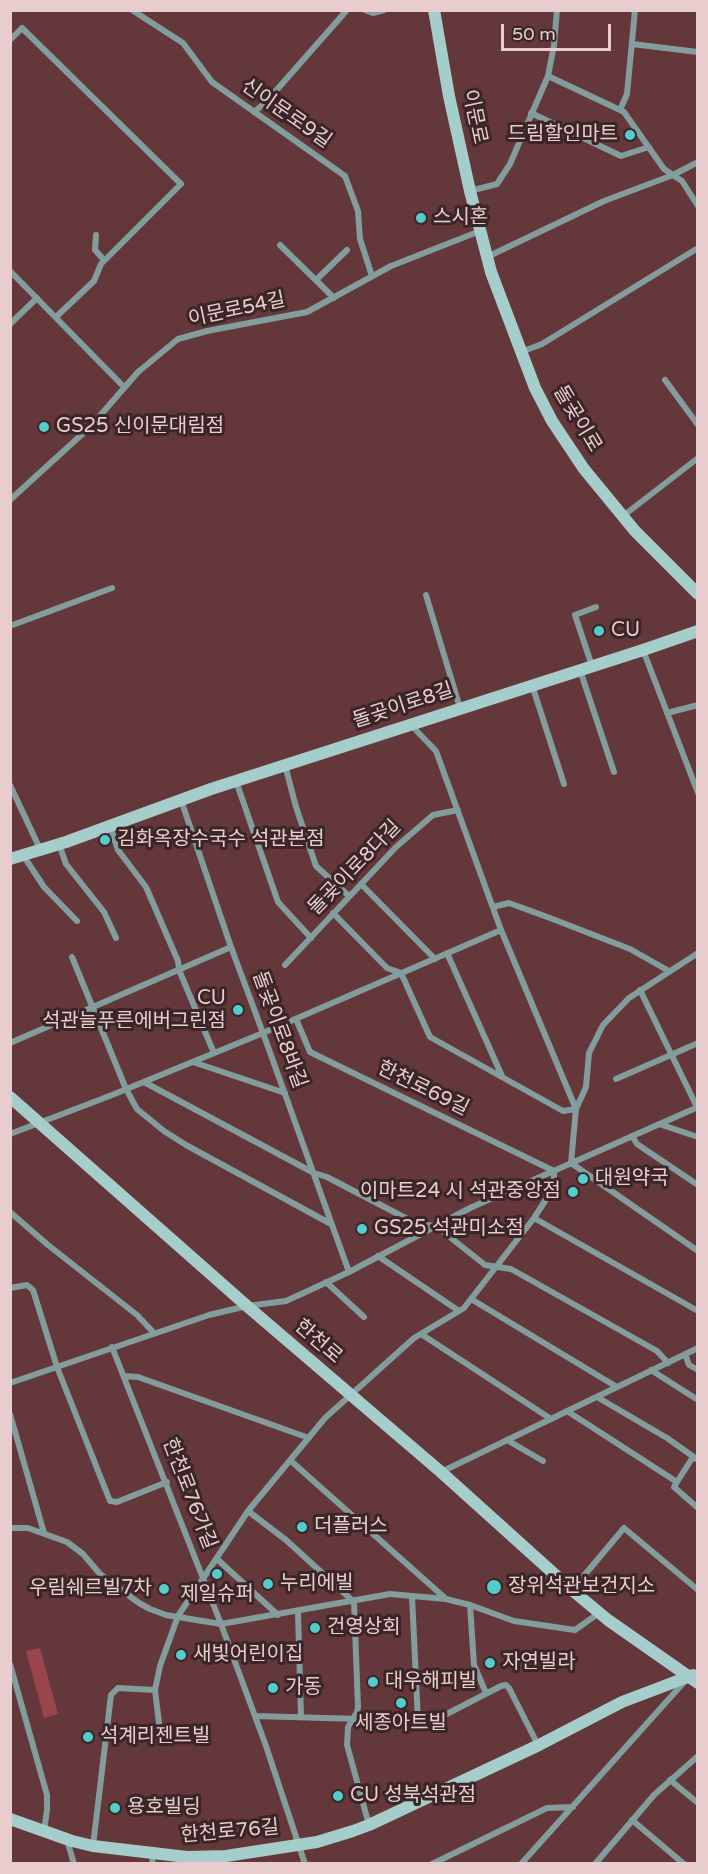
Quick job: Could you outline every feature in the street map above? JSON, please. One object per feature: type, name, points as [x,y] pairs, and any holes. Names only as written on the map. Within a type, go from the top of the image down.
[{"type":"main road","name":"이문로","points":[[434,10],[449,96],[480,231]]},
{"type":"main road","name":"돌곶이로","points":[[480,231],[491,272],[521,352],[535,388],[552,421],[584,470],[635,531],[698,594]]},
{"type":"main road","name":"돌곶이로8길","points":[[10,859],[59,844],[181,799],[698,631]]},
{"type":"main road","name":"한천로","points":[[10,1097],[247,1306],[441,1472],[572,1590],[695,1677]]},
{"type":"main road","name":"한천로76길","points":[[10,1819],[67,1839],[153,1859],[217,1856],[299,1845],[332,1838],[369,1825],[539,1745],[622,1702],[695,1677]]},
{"type":"street","name":"신이문로9길","points":[[132,10],[183,43],[212,82],[345,176],[358,211],[360,239],[372,276]]},
{"type":"street","points":[[254,112],[266,102],[346,10]]},
{"type":"street","points":[[365,10],[373,13],[384,10]]},
{"type":"street","points":[[470,191],[496,184],[510,164],[548,76],[554,45],[556,10]]},
{"type":"street","points":[[620,110],[627,94],[635,10]]},
{"type":"street","points":[[10,40],[22,28],[182,184],[104,260],[94,281],[56,317]]},
{"type":"street","points":[[632,44],[698,52]]},
{"type":"street","points":[[548,76],[624,112],[664,169],[681,181],[698,206]]},
{"type":"street","points":[[531,113],[621,156],[649,147]]},
{"type":"street","points":[[487,257],[604,201],[673,175],[698,162]]},
{"type":"street","name":"이문로54길","points":[[10,500],[92,426],[138,372],[178,339],[207,331],[307,312],[391,266],[480,231]]},
{"type":"street","points":[[96,235],[94,250],[104,260]]},
{"type":"street","points":[[280,245],[334,298]]},
{"type":"street","points":[[521,352],[542,344],[698,248]]},
{"type":"street","points":[[316,280],[347,250]]},
{"type":"street","points":[[10,271],[124,387]]},
{"type":"street","points":[[10,324],[37,298]]},
{"type":"street","points":[[665,380],[698,425]]},
{"type":"street","points":[[623,516],[698,458]]},
{"type":"street","points":[[10,626],[112,588]]},
{"type":"street","points":[[426,595],[460,708]]},
{"type":"street","points":[[596,608],[575,615],[586,668],[614,771]]},
{"type":"street","points":[[643,650],[694,776],[698,793]]},
{"type":"street","points":[[532,685],[564,784]]},
{"type":"street","points":[[667,713],[698,705]]},
{"type":"street","points":[[411,725],[436,752],[501,930],[576,1109]]},
{"type":"street","points":[[285,765],[296,807],[316,866],[349,896]]},
{"type":"street","points":[[236,781],[278,902],[310,938]]},
{"type":"street","points":[[10,785],[40,850]]},
{"type":"street","name":"돌곶이로8바길","points":[[181,799],[231,947],[349,1272]]},
{"type":"street","name":"돌곶이로8다길","points":[[285,965],[396,847],[433,815],[458,810]]},
{"type":"street","points":[[110,825],[118,850],[146,887],[214,1053]]},
{"type":"street","points":[[59,844],[66,864],[104,912],[116,938]]},
{"type":"street","points":[[23,855],[44,887],[77,921]]},
{"type":"street","points":[[361,884],[435,958]]},
{"type":"street","points":[[493,907],[508,903],[550,918],[630,949],[669,971]]},
{"type":"street","points":[[333,913],[387,968],[401,973],[430,1037],[563,1111],[576,1109]]},
{"type":"street","points":[[10,1134],[263,1033],[501,930]]},
{"type":"street","points":[[10,1043],[231,947]]},
{"type":"street","points":[[447,953],[502,1077]]},
{"type":"street","points":[[571,1163],[576,1109],[586,1087],[589,1053],[603,1025],[629,998],[698,953]]},
{"type":"street","points":[[72,957],[126,1089],[137,1109],[164,1131],[331,1224]]},
{"type":"street","points":[[10,1383],[209,1315],[247,1306],[286,1301],[349,1272],[470,1208],[697,1107],[640,990]]},
{"type":"street","name":"한천로69길","points":[[296,1019],[310,1052],[554,1171]]},
{"type":"street","points":[[616,1079],[698,1043]]},
{"type":"street","points":[[193,1062],[285,1094]]},
{"type":"street","points":[[144,1082],[314,1173],[327,1177],[417,1224],[436,1226],[485,1264],[511,1269],[657,1351],[668,1363]]},
{"type":"street","points":[[659,1124],[698,1137]]},
{"type":"street","points":[[632,1136],[637,1144],[698,1185]]},
{"type":"street","points":[[571,1163],[698,1251]]},
{"type":"street","points":[[159,1723],[155,1690],[159,1671],[178,1616],[248,1510],[325,1418],[421,1334],[464,1308],[534,1218],[554,1187],[554,1171]]},
{"type":"street","points":[[10,1212],[137,1315],[154,1333]]},
{"type":"street","points":[[534,1218],[698,1311]]},
{"type":"street","points":[[378,1256],[459,1311]]},
{"type":"street","points":[[326,1282],[364,1317]]},
{"type":"street","points":[[10,1288],[24,1285],[31,1288],[57,1367],[110,1502],[117,1502],[167,1482]]},
{"type":"street","points":[[471,1299],[617,1387]]},
{"type":"street","points":[[421,1334],[551,1419]]},
{"type":"street","name":"한천로76가길","points":[[112,1347],[221,1624],[299,1845]]},
{"type":"street","points":[[441,1472],[698,1348]]},
{"type":"street","points":[[685,1354],[689,1365],[698,1370]]},
{"type":"street","points":[[651,1370],[698,1400]]},
{"type":"street","points":[[124,1376],[138,1377],[309,1438]]},
{"type":"street","points":[[597,1397],[667,1438],[695,1458],[674,1488],[698,1508]]},
{"type":"street","points":[[567,1411],[677,1482]]},
{"type":"street","points":[[10,1414],[44,1533]]},
{"type":"street","points":[[507,1440],[543,1461]]},
{"type":"street","points":[[291,1461],[446,1599]]},
{"type":"street","points":[[248,1510],[286,1540],[354,1602],[358,1707],[348,1727],[347,1745],[369,1825]]},
{"type":"street","points":[[10,1528],[28,1528],[67,1542],[83,1554],[100,1574],[139,1603],[166,1615],[221,1624],[383,1595],[446,1599],[522,1623],[575,1630],[600,1612]]},
{"type":"street","points":[[572,1590],[624,1528],[698,1590]]},
{"type":"street","points":[[217,1559],[278,1615]]},
{"type":"street","points":[[412,1596],[418,1721]]},
{"type":"street","points":[[470,1605],[474,1665],[486,1693]]},
{"type":"street","points":[[298,1612],[301,1718]]},
{"type":"street","points":[[10,1664],[47,1795],[44,1831]]},
{"type":"street","points":[[521,1863],[695,1677]]},
{"type":"street","points":[[255,1716],[430,1720],[439,1718],[501,1686],[508,1686],[539,1745]]},
{"type":"street","points":[[93,1846],[111,1695],[118,1688],[155,1690]]},
{"type":"street","points":[[595,1863],[654,1795],[698,1756]]},
{"type":"street","points":[[670,1780],[698,1803]]},
{"type":"street","points":[[432,1863],[547,1808],[573,1807]]},
{"type":"street","points":[[632,1820],[684,1863]]},
{"type":"street","points":[[67,1839],[74,1863]]},
{"type":"street","name":"한천로76길","points":[[299,1845],[305,1863]]},
{"type":"shaded area","points":[[40,1648],[58,1714],[44,1718],[26,1651]]},
{"type":"place","name":"드림할인마트","points":[[630,135]]},
{"type":"place","name":"스시혼","points":[[421,218]]},
{"type":"place","name":"GS25 신이문대림점","points":[[44,427]]},
{"type":"place","name":"CU","points":[[599,631]]},
{"type":"place","name":"김화옥장수국수 석관본점","points":[[105,840]]},
{"type":"place","name":"CU 석관늘푸른에버그린점","points":[[238,1010]]},
{"type":"place","name":"대원약국","points":[[583,1179]]},
{"type":"place","name":"이마트24 시 석관중앙점","points":[[573,1192]]},
{"type":"place","name":"GS25 석관미소점","points":[[362,1229]]},
{"type":"place","name":"더플러스","points":[[302,1527]]},
{"type":"place","name":"제일슈퍼","points":[[217,1574]]},
{"type":"place","name":"누리에빌","points":[[268,1584]]},
{"type":"place","name":"장위석관보건지소","points":[[494,1587]]},
{"type":"place","name":"우림쉐르빌7차","points":[[164,1589]]},
{"type":"place","name":"건영상회","points":[[315,1628]]},
{"type":"place","name":"새빛어린이집","points":[[181,1655]]},
{"type":"place","name":"자연빌라","points":[[490,1663]]},
{"type":"place","name":"대우해피빌","points":[[373,1682]]},
{"type":"place","name":"가동","points":[[273,1688]]},
{"type":"place","name":"세종아트빌","points":[[401,1703]]},
{"type":"place","name":"석계리젠트빌","points":[[88,1737]]},
{"type":"place","name":"CU 성북석관점","points":[[338,1796]]},
{"type":"place","name":"용호빌딩","points":[[115,1808]]}]
